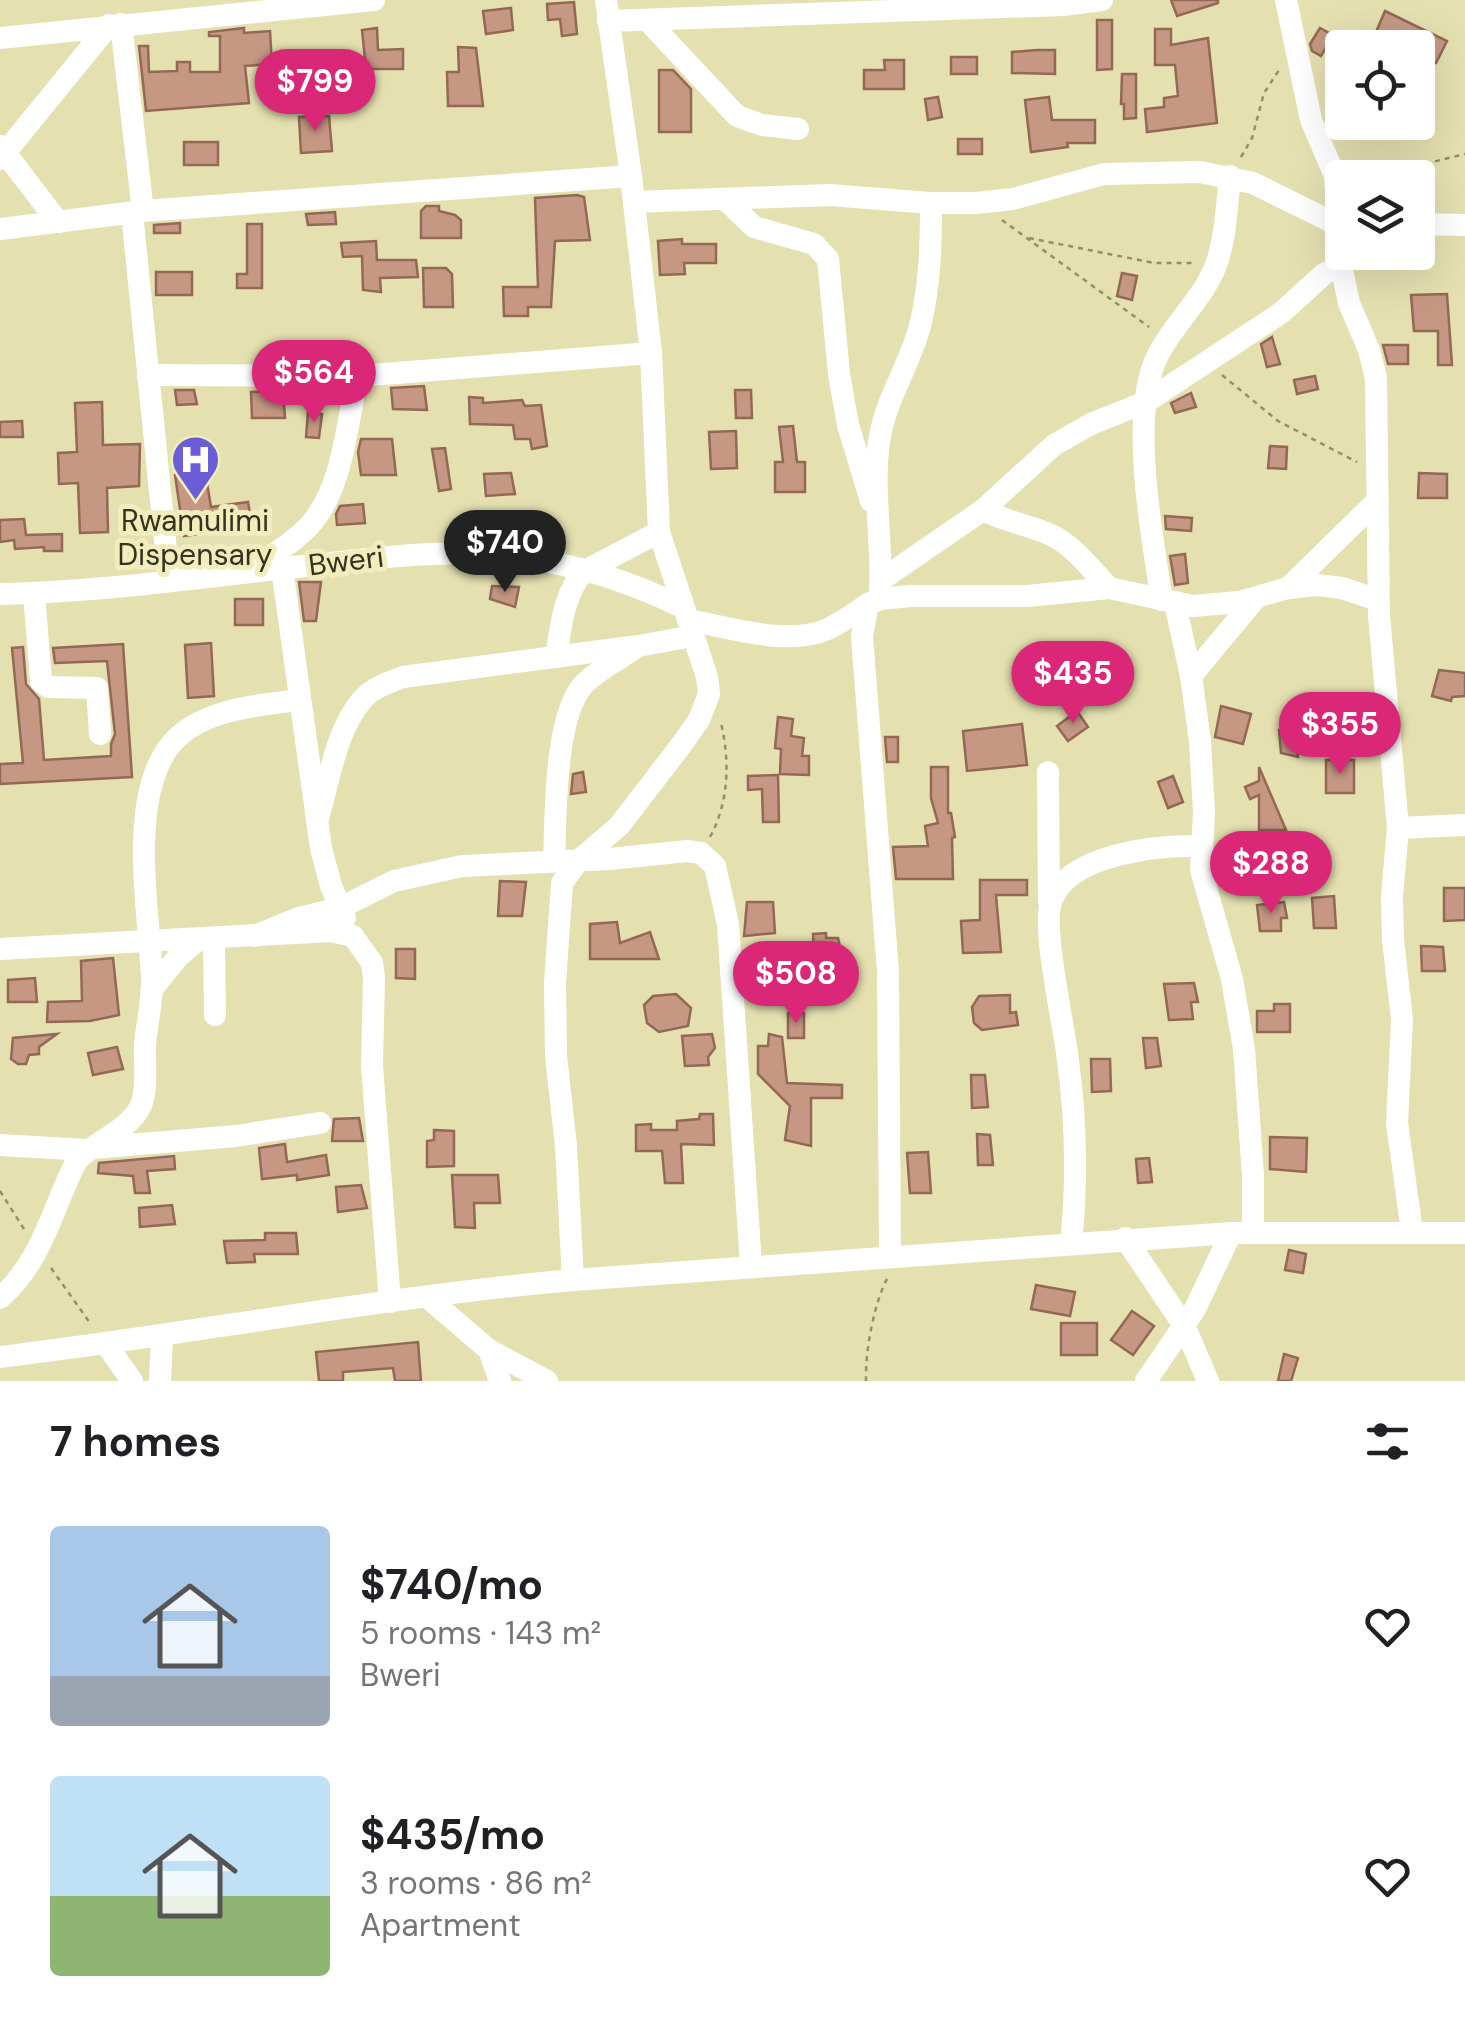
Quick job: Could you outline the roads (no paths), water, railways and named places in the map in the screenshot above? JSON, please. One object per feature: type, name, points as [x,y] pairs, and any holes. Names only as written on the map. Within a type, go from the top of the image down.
[{"type":"street","points":[[0,38],[374,0]]},
{"type":"street","points":[[573,1280],[566,1146],[556,1056],[562,883],[578,860],[633,810],[699,720],[709,694],[659,532],[651,353],[607,10],[646,20],[1062,5],[1102,0]]},
{"type":"street","points":[[1286,0],[1311,120],[1328,160]]},
{"type":"street","points":[[646,20],[737,116],[762,125],[798,129]]},
{"type":"street","points":[[58,222],[2,152],[115,24]]},
{"type":"street","points":[[115,24],[138,212],[148,375],[169,580]]},
{"type":"street","points":[[634,202],[830,195],[932,203],[976,202],[1013,199],[1104,174],[1166,171],[1230,176],[1253,183],[1325,219]]},
{"type":"street","points":[[0,229],[138,212],[631,176]]},
{"type":"street","points":[[1146,1381],[1242,1232],[1254,1176],[1244,1049],[1232,979],[1203,883],[1200,846],[1204,812],[1192,676],[1151,528],[1146,402],[1152,372],[1167,342],[1218,261],[1230,176]]},
{"type":"street","points":[[725,199],[754,227],[814,244],[828,259],[833,327],[848,426],[862,479],[878,518]]},
{"type":"street","points":[[895,1257],[888,972],[862,636],[876,594],[879,440],[919,329],[931,243],[932,203]]},
{"type":"street","points":[[1435,224],[1465,224]]},
{"type":"street","points":[[554,860],[559,766],[566,724],[584,684],[638,646],[688,621],[772,634],[824,630],[983,510],[1054,445],[1090,424],[1146,402],[1282,313],[1332,270]]},
{"type":"street","points":[[1342,270],[1349,303],[1376,378],[1378,600],[1398,828],[1392,896],[1402,1019],[1397,1123],[1412,1232]]},
{"type":"street","points":[[148,375],[358,376],[651,353]]},
{"type":"street","points":[[248,572],[296,538],[316,518],[331,492],[358,376]]},
{"type":"street","points":[[1288,588],[1378,501]]},
{"type":"street","points":[[983,510],[1055,537],[1109,588]]},
{"type":"street","points":[[556,658],[566,602],[583,572],[659,532]]},
{"type":"street","name":"Bweri","points":[[0,594],[34,594],[402,555],[514,556],[619,579],[688,621]]},
{"type":"street","points":[[282,568],[321,848],[340,908],[372,962],[372,1066],[390,1302]]},
{"type":"street","points":[[876,594],[1027,596],[1109,588],[1169,601],[1223,604],[1256,599],[1288,588],[1327,586],[1378,600]]},
{"type":"street","points":[[34,594],[41,681],[48,687],[98,688],[100,734]]},
{"type":"street","points":[[1192,676],[1256,599]]},
{"type":"street","points":[[318,818],[346,727],[362,700],[376,688],[420,674],[638,646]]},
{"type":"street","points":[[0,1298],[23,1275],[38,1252],[70,1174],[88,1149],[129,1121],[142,1104],[152,990],[144,860],[149,796],[160,761],[182,735],[216,716],[247,707],[300,700]]},
{"type":"street","points":[[1048,772],[1053,960],[1077,1141],[1071,1242]]},
{"type":"street","points":[[1398,828],[1465,825]]},
{"type":"street","points":[[1049,905],[1059,886],[1100,861],[1128,852],[1200,846]]},
{"type":"street","points":[[254,936],[299,918],[340,908],[394,882],[462,866],[700,853],[715,866],[728,924],[751,1265]]},
{"type":"street","points":[[0,949],[331,931],[354,936]]},
{"type":"street","points":[[152,990],[164,971],[206,940]]},
{"type":"street","points":[[206,940],[215,1015]]},
{"type":"street","points":[[0,1144],[88,1149],[236,1136],[320,1123]]},
{"type":"street","points":[[0,1358],[468,1289],[573,1280],[1124,1238],[1242,1232],[1465,1233]]},
{"type":"street","points":[[1124,1238],[1184,1327],[1208,1381]]},
{"type":"street","points":[[427,1298],[490,1350],[547,1381]]},
{"type":"street","points":[[160,1381],[162,1337]]},
{"type":"street","points":[[106,1344],[132,1381]]},
{"type":"street","points":[[490,1350],[500,1381]]},
{"type":"place","name":"Rwamulimi Dispensary","points":[[195,502]]}]
